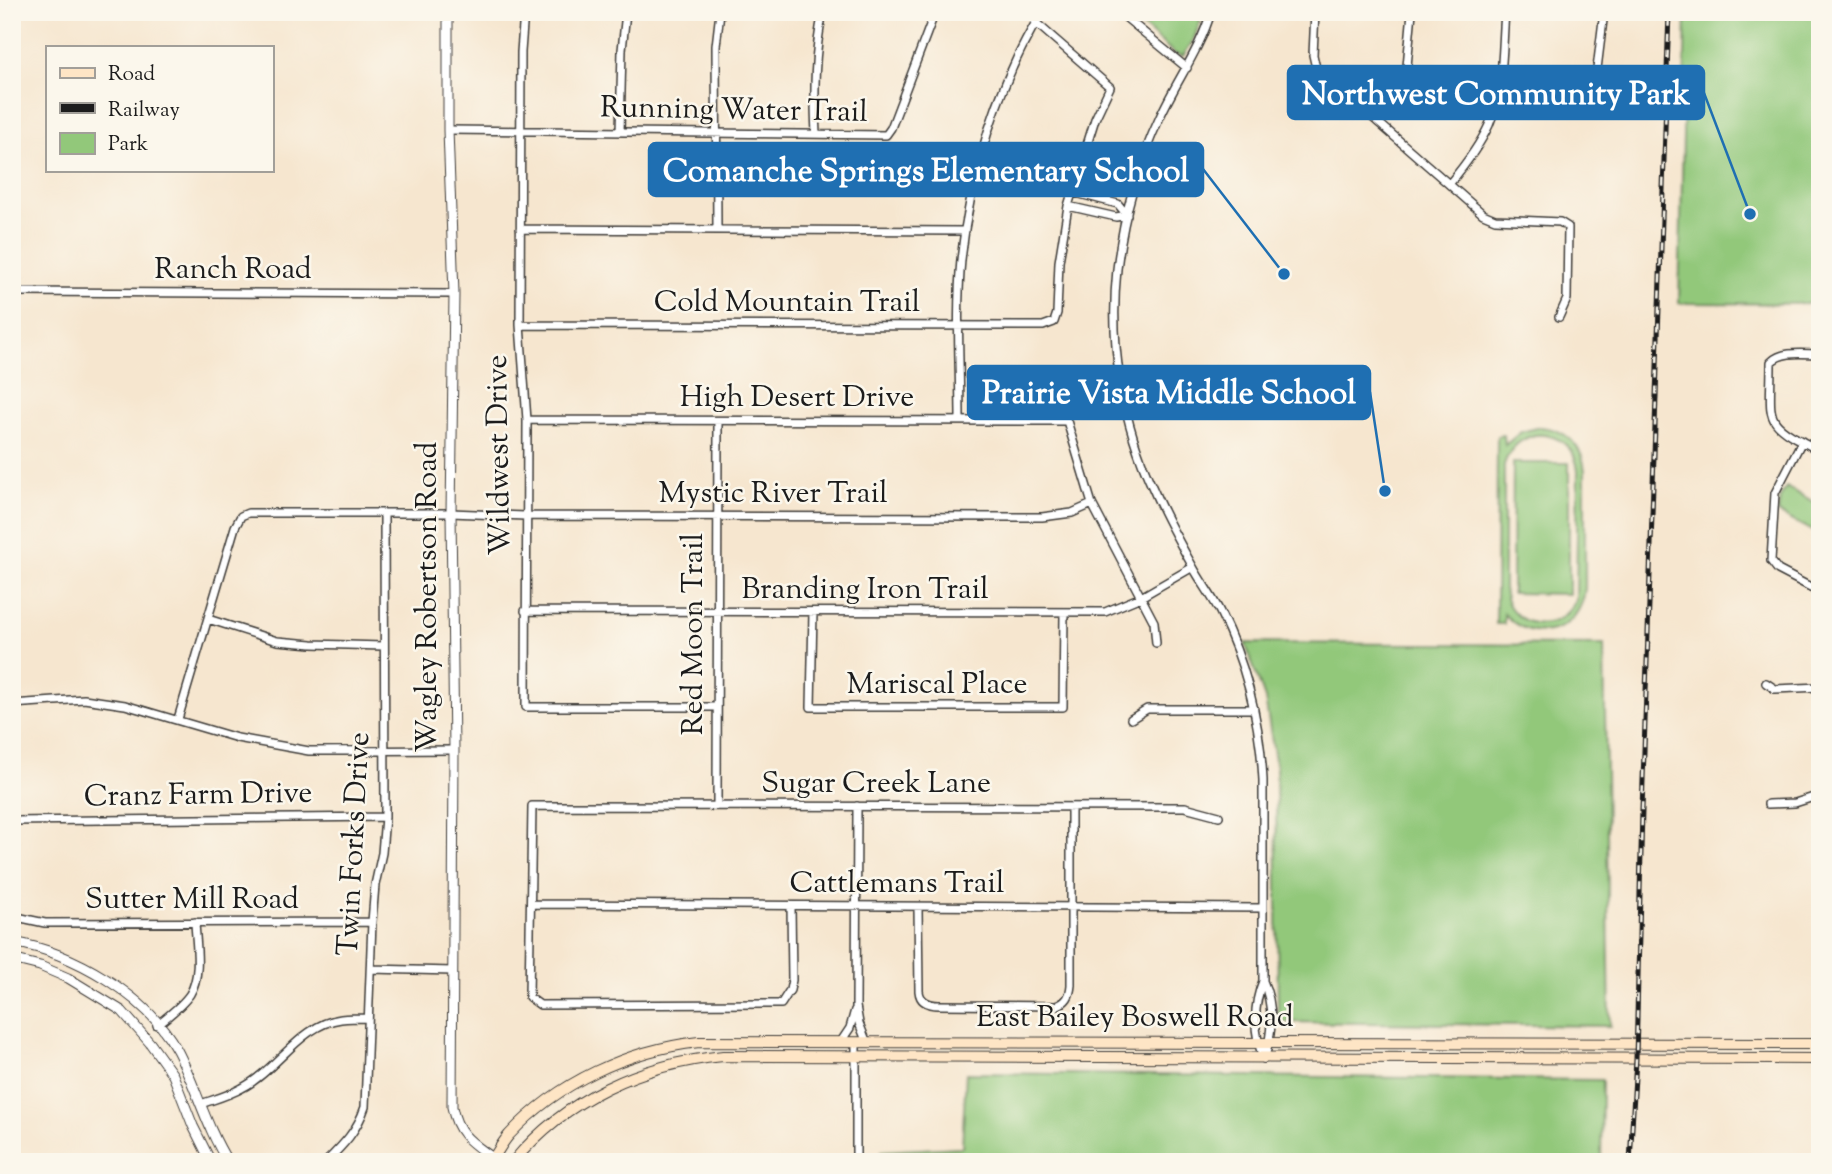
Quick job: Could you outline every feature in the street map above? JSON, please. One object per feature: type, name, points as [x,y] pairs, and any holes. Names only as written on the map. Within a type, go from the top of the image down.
[{"type":"main road","name":"East Bailey Boswell Road","points":[[494,1161],[508,1136],[540,1107],[594,1073],[647,1052],[682,1044],[717,1041],[862,1044],[1256,1041],[1820,1044]]},
{"type":"main road","points":[[1443,1042],[1443,1059]]},
{"type":"main road","points":[[1742,1045],[1742,1059]]},
{"type":"main road","name":"East Bailey Boswell Road","points":[[513,1162],[540,1133],[578,1104],[615,1083],[656,1068],[723,1056],[1820,1059]]},
{"type":"street","name":"Wagley Robertson Road","points":[[448,12],[454,294],[451,513],[454,1117],[468,1141],[494,1161]]},
{"type":"street","name":"Wildwest Drive","points":[[524,12],[521,52],[520,325],[527,420],[526,707],[716,707]]},
{"type":"street","points":[[620,132],[626,12]]},
{"type":"street","points":[[716,230],[716,46],[720,12]]},
{"type":"street","points":[[816,134],[814,88],[817,41],[823,12]]},
{"type":"street","name":"Running Water Trail","points":[[449,130],[886,135],[891,128],[934,12]]},
{"type":"street","points":[[960,421],[961,263],[965,231],[976,176],[988,136],[1010,75],[1041,12]]},
{"type":"street","points":[[1119,12],[1187,68]]},
{"type":"street","points":[[1211,12],[1187,68],[1153,133],[1127,215],[1119,252],[1115,296],[1116,337],[1122,397],[1135,443],[1151,486],[1225,624],[1244,671],[1253,709],[1263,780],[1263,981],[1257,996],[1256,1041],[1264,1059]]},
{"type":"street","points":[[1315,12],[1312,55],[1315,68],[1483,214],[1495,219],[1560,222],[1568,227],[1567,299],[1559,317]]},
{"type":"street","points":[[1377,120],[1399,93],[1406,77],[1412,12]]},
{"type":"street","points":[[1450,183],[1476,149],[1489,123],[1498,94],[1505,12]]},
{"type":"street","points":[[1500,73],[1594,80],[1604,12]]},
{"type":"street","points":[[1035,22],[1110,87],[1095,119],[1068,206],[1115,217],[1127,215]]},
{"type":"street","points":[[1072,192],[1118,204],[1127,215]]},
{"type":"street","name":"Cold Mountain Trail","points":[[520,325],[1043,326],[1054,322],[1057,313],[1059,262],[1068,206]]},
{"type":"street","points":[[520,229],[965,231]]},
{"type":"street","name":"Ranch Road","points":[[12,292],[454,294]]},
{"type":"street","points":[[1820,354],[1787,354],[1776,357],[1771,362],[1770,413],[1779,429],[1820,451]]},
{"type":"street","name":"High Desert Drive","points":[[527,420],[1067,421],[1092,504]]},
{"type":"street","name":"Red Moon Trail","points":[[717,806],[718,421]]},
{"type":"street","points":[[1801,441],[1775,493],[1771,561],[1777,570],[1820,592]]},
{"type":"street","points":[[1092,504],[1154,622],[1156,643]]},
{"type":"street","name":"Mystic River Trail","points":[[208,619],[235,527],[241,516],[248,513],[1042,517],[1072,513],[1092,504]]},
{"type":"street","name":"Twin Forks Drive","points":[[326,1162],[351,1138],[365,1107],[372,922],[385,817],[384,514]]},
{"type":"street","name":"Branding Iron Trail","points":[[525,611],[1105,612],[1141,597],[1193,567]]},
{"type":"street","name":"Mariscal Place","points":[[813,612],[811,707],[1063,707],[1064,613]]},
{"type":"street","points":[[178,719],[208,619],[277,641],[383,646]]},
{"type":"street","points":[[1766,683],[1776,689],[1820,687]]},
{"type":"street","points":[[12,704],[84,699],[125,705],[237,738],[309,751],[454,750]]},
{"type":"street","points":[[1131,719],[1147,709],[1253,709]]},
{"type":"street","points":[[1768,804],[1796,803],[1820,795]]},
{"type":"street","name":"Sugar Creek Lane","points":[[531,904],[532,806],[1185,807],[1219,816]]},
{"type":"street","points":[[856,1162],[856,1056],[862,1044],[856,1006],[857,806]]},
{"type":"street","points":[[918,907],[919,991],[924,1002],[939,1005],[1056,1006],[1068,999],[1071,985],[1071,808]]},
{"type":"street","name":"Cranz Farm Drive","points":[[12,821],[385,817]]},
{"type":"street","points":[[531,904],[529,997],[540,1005],[780,1004],[790,990],[792,980],[791,906]]},
{"type":"street","name":"Cattlemans Trail","points":[[531,904],[1264,908]]},
{"type":"street","name":"Sutter Mill Road","points":[[12,916],[45,923],[372,922]]},
{"type":"street","points":[[144,1036],[189,995],[197,964],[195,922]]},
{"type":"street","points":[[211,1162],[173,1075],[122,1011],[68,978],[15,959],[17,943],[50,951],[108,979],[148,1013],[175,1047],[211,1132],[228,1162]]},
{"type":"street","points":[[371,969],[453,971]]},
{"type":"street","points":[[1263,981],[1270,996],[1270,1042],[1264,1059]]},
{"type":"street","points":[[839,1043],[850,1028],[856,1006]]},
{"type":"street","points":[[186,1109],[243,1088],[318,1027],[339,1019],[368,1018]]},
{"type":"green space","points":[[1127,12],[1204,12],[1193,41],[1183,56],[1175,54]]},
{"type":"green space","points":[[1686,12],[1820,12],[1820,304],[1679,303]]},
{"type":"green space","points":[[1541,427],[1565,435],[1572,440],[1581,454],[1585,471],[1585,588],[1582,603],[1575,616],[1565,624],[1554,630],[1541,632],[1528,630],[1504,614],[1504,624],[1496,624],[1497,436],[1504,435],[1505,445],[1521,432]],"holes":[[[1535,435],[1558,439],[1570,449],[1577,463],[1576,599],[1558,619],[1535,623],[1524,620],[1514,612],[1507,602],[1504,588],[1504,465],[1519,442]]]},
{"type":"green space","points":[[1513,463],[1569,463],[1569,594],[1512,593]]},
{"type":"green space","points":[[1786,487],[1820,505],[1820,535],[1778,513],[1780,498]]},
{"type":"green space","points":[[1245,643],[1604,645],[1610,1026],[1278,1022],[1276,766],[1265,699]]},
{"type":"green space","points":[[966,1073],[1602,1080],[1601,1162],[881,1162],[881,1151],[962,1147]]},
{"type":"railway","points":[[1630,1162],[1636,1059],[1669,12]]},
{"type":"place","name":"Northwest Community Park","points":[[1750,214]]},
{"type":"place","name":"Comanche Springs Elementary School","points":[[1284,274]]},
{"type":"place","name":"Prairie Vista Middle School","points":[[1385,491]]}]
